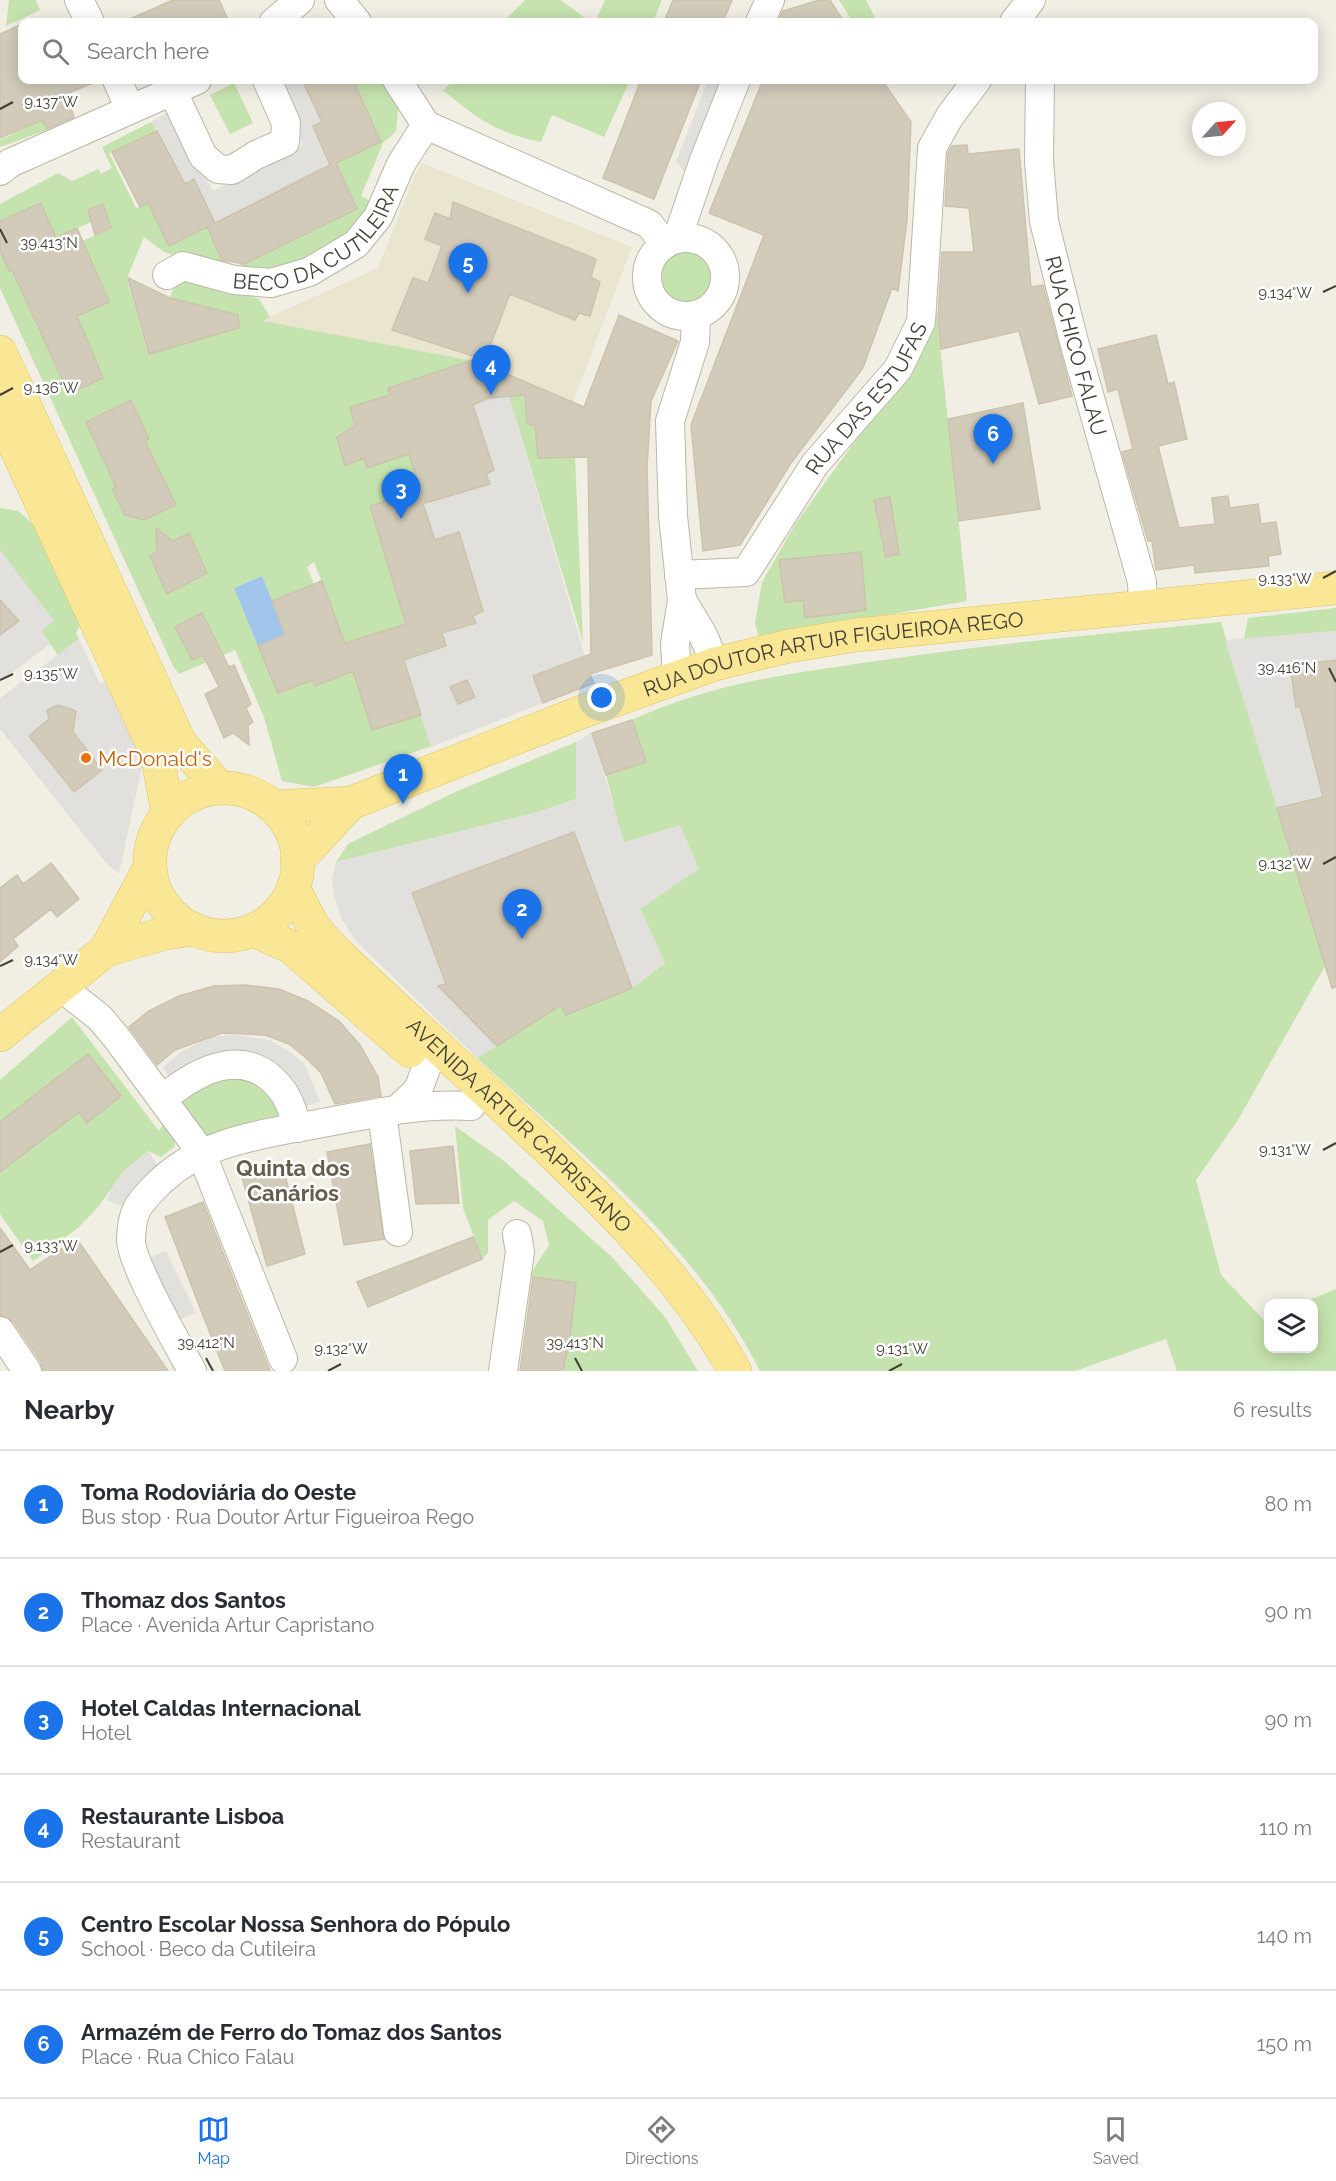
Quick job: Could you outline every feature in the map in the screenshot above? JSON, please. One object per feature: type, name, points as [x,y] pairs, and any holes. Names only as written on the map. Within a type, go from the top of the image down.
[{"type":"main road","points":[[0,352],[180,742],[220,788]]},
{"type":"main road","points":[[0,413],[157,754],[168,813]]},
{"type":"main road","name":"RUA DOUTOR ARTUR FIGUEIROA REGO","points":[[273,807],[351,803],[677,677],[715,664],[789,646],[856,635],[1336,588]]},
{"type":"main road","points":[[220,788],[248,792],[273,807],[290,830],[295,875],[275,916],[253,930],[223,936],[193,929],[181,923],[163,904],[154,886],[150,867],[154,838],[168,813],[192,795],[220,788]]},
{"type":"main road","name":"RUA DOUTOR ARTUR FIGUEIROA REGO","points":[[295,875],[351,803]]},
{"type":"main road","points":[[0,1035],[96,958],[150,867]]},
{"type":"main road","name":"AVENIDA ARTUR CAPRISTANO","points":[[295,875],[314,928],[339,955],[607,1205],[651,1252],[690,1300],[735,1371]]},
{"type":"main road","points":[[96,958],[166,933],[193,929]]},
{"type":"main road","name":"AVENIDA ARTUR CAPRISTANO","points":[[253,930],[291,947],[550,1176],[662,1293],[716,1371]]},
{"type":"street","points":[[79,0],[88,18]]},
{"type":"street","points":[[339,0],[354,18]]},
{"type":"street","points":[[762,18],[770,0]]},
{"type":"street","points":[[1017,18],[1031,0]]},
{"type":"street","points":[[1040,0],[1040,18]]},
{"type":"street","points":[[119,84],[130,109]]},
{"type":"street","points":[[3,166],[185,85],[203,156],[218,169],[232,170],[256,155],[285,142],[286,123],[269,84]]},
{"type":"street","points":[[400,84],[426,125],[649,224],[671,242]]},
{"type":"street","points":[[671,242],[691,238],[704,242],[715,250],[723,261],[726,275],[724,288],[718,300],[706,312],[696,315],[672,314],[658,304],[650,293],[648,271],[651,261],[671,242],[734,84]]},
{"type":"street","name":"RUA DAS ESTUFAS","points":[[680,587],[746,572],[814,464],[898,369],[921,322],[932,148],[950,116],[974,84]]},
{"type":"street","name":"RUA CHICO FALAU","points":[[1040,84],[1039,161],[1044,221],[1073,338],[1143,582],[1143,607]]},
{"type":"street","name":"BECO DA CUTILEIRA","points":[[167,274],[183,266],[234,280],[272,283],[309,272],[356,244],[378,216],[401,164],[426,125]]},
{"type":"street","points":[[677,677],[675,644],[680,587],[672,516],[670,421],[695,342],[696,315]]},
{"type":"street","points":[[680,587],[715,664]]},
{"type":"street","points":[[96,958],[100,1018]]},
{"type":"street","points":[[61,987],[100,1018],[164,1098],[201,1152],[283,1359]]},
{"type":"street","points":[[164,1098],[184,1082],[208,1068],[236,1064],[265,1072],[284,1093],[298,1128]]},
{"type":"street","points":[[391,1110],[418,1090],[427,1066]]},
{"type":"street","points":[[192,1371],[144,1277],[131,1241],[136,1206],[169,1172],[201,1152],[236,1139],[391,1110],[471,1106]]},
{"type":"street","points":[[391,1110],[398,1232]]},
{"type":"street","points":[[503,1371],[520,1252],[517,1234]]},
{"type":"street","points":[[0,1332],[27,1371]]},
{"type":"shaded area","points":[[278,84],[304,84],[322,122],[313,127],[330,165],[215,223],[194,179],[185,184],[151,122],[173,109],[213,191],[303,145]]},
{"type":"shaded area","points":[[706,84],[723,84],[687,175],[676,162]]},
{"type":"shaded area","points":[[422,163],[632,247],[573,402],[479,362],[261,321],[378,268],[414,177]]},
{"type":"shaded area","points":[[509,396],[589,670],[543,703],[431,747],[403,661],[446,647],[442,633],[475,623],[473,616],[483,611],[459,532],[435,540],[423,503],[490,484],[486,474],[493,469],[473,405],[488,398]]},
{"type":"shaded area","points":[[0,550],[54,621],[41,631],[50,644],[0,682]]},
{"type":"shaded area","points":[[1336,631],[1336,660],[1290,667],[1296,707],[1336,701],[1304,723],[1323,797],[1277,808],[1225,640]]},
{"type":"shaded area","points":[[79,639],[100,684],[105,682],[113,688],[144,757],[119,874],[107,864],[0,729],[0,698]],"holes":[[[58,705],[76,711],[73,732],[102,770],[74,792],[29,736],[49,719],[47,710]]]},
{"type":"shaded area","points":[[592,733],[624,842],[680,825],[699,869],[640,909],[665,963],[632,988],[574,832],[413,893],[446,984],[439,986],[497,1046],[477,1058],[356,941],[342,920],[334,895],[332,880],[336,862],[538,812],[576,799],[576,742]]},
{"type":"shaded area","points":[[235,1035],[270,1040],[290,1052],[304,1063],[320,1101],[303,1108],[279,1073],[172,1082],[163,1067],[182,1051],[213,1036]]},
{"type":"shaded area","points":[[148,1151],[160,1169],[124,1207],[107,1200],[112,1187],[123,1172]]},
{"type":"shaded area","points":[[166,1251],[196,1313],[178,1320],[148,1258]]},
{"type":"green space","points":[[9,0],[36,0],[40,10],[18,18],[18,20],[6,26]]},
{"type":"green space","points":[[525,0],[560,0],[585,18],[507,18]]},
{"type":"green space","points":[[605,0],[662,0],[655,18],[597,18]]},
{"type":"green space","points":[[839,0],[866,0],[875,18],[850,18]]},
{"type":"green space","points":[[234,84],[253,123],[230,134],[210,95]]},
{"type":"green space","points":[[355,84],[392,84],[399,101],[396,131],[383,143],[361,196],[375,203],[341,241],[274,273],[228,270],[357,209],[335,162],[381,142]]},
{"type":"green space","points":[[450,84],[628,84],[604,137],[552,115],[541,142],[511,134],[488,124],[443,90]]},
{"type":"green space","points":[[42,120],[47,130],[0,147],[0,140]]},
{"type":"green space","points":[[151,122],[157,131],[109,153],[136,208],[148,203],[169,246],[207,227],[228,272],[164,252],[144,237],[127,278],[148,354],[239,328],[238,315],[170,298],[178,273],[259,299],[270,317],[263,321],[479,362],[459,365],[388,388],[390,395],[350,408],[368,468],[409,454],[421,490],[370,506],[416,656],[410,659],[438,744],[314,787],[282,781],[264,717],[235,650],[179,674],[173,666],[0,288],[0,250],[10,271],[111,229],[103,204],[88,210],[91,222],[56,238],[41,203],[0,221],[0,204],[58,173],[72,181],[98,169],[101,174],[112,168],[102,147]],"holes":[[[22,291],[109,302],[40,333]],[[88,342],[103,377],[69,394],[52,357]],[[131,400],[149,439],[104,460],[86,422]],[[189,533],[207,573],[167,593],[150,556],[157,551],[157,537],[164,534],[173,541]],[[314,562],[345,642],[315,686],[313,680],[278,692],[234,588],[262,576],[272,601],[314,584],[307,567]],[[202,613],[219,647],[193,660],[175,627]],[[393,628],[421,715],[372,730],[345,643]]]},
{"type":"green space","points":[[687,239],[702,242],[714,251],[723,263],[726,278],[723,293],[714,305],[702,314],[687,317],[672,314],[660,305],[651,293],[648,278],[651,263],[660,251],[672,242]]},
{"type":"green space","points":[[936,308],[967,601],[759,637],[755,623],[762,582],[796,523],[868,423],[922,354]]},
{"type":"green space","points":[[525,395],[527,423],[535,425],[538,458],[575,457],[583,642],[509,396]]},
{"type":"green space","points":[[0,508],[18,511],[34,525],[80,625],[76,633],[79,639],[58,655],[41,631],[53,621],[0,550]]},
{"type":"green space","points":[[1336,608],[1336,631],[1244,639],[1248,618]]},
{"type":"green space","points":[[1221,622],[1325,966],[1238,1120],[1196,1180],[1221,1275],[1264,1320],[1264,1353],[1318,1353],[1318,1299],[1312,1299],[1336,1289],[1336,1371],[1177,1371],[1166,1339],[1075,1371],[760,1371],[734,1325],[669,1241],[633,1202],[477,1058],[561,1005],[566,1015],[632,988],[665,963],[640,909],[606,775],[646,762],[632,720],[691,697],[749,682],[807,671],[1001,645]]},
{"type":"green space","points":[[576,742],[576,799],[538,812],[336,862],[348,844],[455,792]]},
{"type":"green space","points":[[72,1017],[159,1131],[165,1121],[177,1137],[174,1147],[161,1157],[148,1151],[123,1172],[99,1206],[78,1228],[33,1261],[0,1214],[0,1080]]},
{"type":"green space","points":[[211,1078],[254,1079],[272,1097],[283,1124],[208,1143],[178,1101]]},
{"type":"green space","points":[[455,1126],[504,1161],[613,1258],[665,1317],[698,1371],[563,1371],[570,1338],[576,1283],[529,1276],[549,1245],[543,1221],[514,1201],[488,1220],[488,1253],[482,1259],[463,1208]]},
{"type":"water","points":[[262,576],[286,634],[258,646],[234,588]]},
{"type":"building","points":[[173,0],[219,0],[227,18],[132,18]]},
{"type":"building","points":[[673,0],[732,0],[725,18],[666,18]]},
{"type":"building","points":[[819,0],[830,0],[841,18],[780,18],[783,11]]},
{"type":"building","points":[[18,26],[18,84],[90,84],[66,94],[74,117],[47,129],[42,120],[0,138],[0,34]]},
{"type":"building","points":[[304,84],[355,84],[381,142],[336,163],[357,209],[244,264],[222,260],[207,227],[169,246],[148,203],[140,207],[112,152],[157,131],[185,184],[194,179],[215,223],[330,165],[313,126],[322,122]]},
{"type":"building","points":[[639,84],[699,84],[654,199],[603,178]]},
{"type":"building","points":[[761,84],[885,84],[911,122],[907,220],[898,291],[892,288],[863,368],[791,463],[740,545],[703,551],[691,425],[764,235],[709,213]]},
{"type":"building","points":[[967,145],[968,154],[1019,149],[1031,287],[1043,285],[1072,396],[1039,404],[1019,331],[941,349],[938,319],[942,252],[974,252],[969,208],[945,206],[948,153],[952,146]]},
{"type":"building","points":[[453,202],[596,259],[591,277],[600,282],[590,316],[579,313],[575,320],[510,294],[483,364],[584,407],[619,315],[678,341],[651,401],[647,467],[652,655],[590,674],[594,683],[543,703],[533,676],[591,654],[588,457],[538,458],[535,425],[527,424],[525,395],[488,398],[473,405],[494,470],[486,474],[490,484],[425,503],[409,454],[367,468],[364,458],[345,466],[337,437],[355,426],[350,407],[390,395],[388,388],[479,358],[392,330],[413,278],[428,283],[442,246],[425,239],[435,213],[450,219]]},
{"type":"building","points":[[41,203],[56,238],[77,228],[109,302],[77,316],[103,378],[69,394],[12,270],[9,271],[0,250],[0,221]]},
{"type":"building","points":[[103,204],[111,228],[95,235],[88,210]]},
{"type":"building","points":[[128,278],[170,298],[238,315],[239,328],[149,354]]},
{"type":"building","points":[[1156,335],[1168,384],[1174,382],[1187,439],[1158,446],[1179,528],[1215,524],[1212,498],[1228,496],[1230,508],[1258,504],[1261,524],[1276,522],[1281,554],[1268,556],[1269,566],[1195,573],[1194,565],[1156,570],[1152,541],[1148,541],[1122,452],[1133,449],[1118,389],[1108,392],[1098,349]]},
{"type":"building","points":[[131,400],[149,439],[145,441],[176,505],[144,520],[125,515],[112,489],[116,487],[86,422]]},
{"type":"building","points":[[1023,403],[1040,509],[959,521],[948,419]]},
{"type":"building","points":[[419,491],[435,540],[459,532],[483,611],[473,616],[476,623],[442,633],[446,646],[404,660],[421,715],[372,730],[353,671],[315,686],[313,680],[278,693],[258,646],[285,635],[272,601],[322,581],[345,643],[406,624],[370,506]]},
{"type":"building","points":[[890,497],[899,554],[886,557],[874,500]]},
{"type":"building","points":[[156,528],[173,541],[189,533],[207,573],[167,594],[150,556],[157,551]]},
{"type":"building","points":[[861,552],[866,610],[805,618],[803,600],[785,603],[779,560]]},
{"type":"building","points":[[0,600],[19,621],[0,635]]},
{"type":"building","points":[[202,613],[229,667],[234,665],[251,704],[246,708],[253,722],[248,725],[249,745],[233,733],[224,738],[205,694],[219,687],[203,655],[192,660],[175,627]]},
{"type":"building","points":[[1336,660],[1336,987],[1332,988],[1277,808],[1323,797],[1300,706],[1296,707],[1290,666]]},
{"type":"building","points":[[467,680],[475,697],[458,704],[450,687]]},
{"type":"building","points":[[58,705],[76,711],[73,732],[102,770],[74,792],[29,736],[49,719],[47,710]]},
{"type":"building","points":[[632,720],[646,762],[606,775],[592,733]]},
{"type":"building","points":[[574,832],[632,988],[566,1015],[561,1005],[497,1046],[438,986],[446,984],[412,893]]},
{"type":"building","points":[[51,863],[79,899],[57,917],[51,909],[13,939],[18,946],[0,962],[0,888],[17,875],[23,884]]},
{"type":"building","points":[[245,985],[279,989],[308,1001],[339,1021],[360,1045],[378,1077],[381,1096],[335,1104],[321,1073],[305,1057],[289,1044],[265,1035],[222,1033],[175,1050],[157,1065],[129,1027],[149,1011],[179,996],[214,986]]},
{"type":"building","points":[[88,1054],[121,1096],[87,1123],[79,1112],[0,1172],[0,1122]]},
{"type":"building","points":[[370,1144],[384,1239],[344,1245],[327,1152]]},
{"type":"building","points":[[453,1146],[459,1203],[416,1204],[410,1151]]},
{"type":"building","points":[[282,1163],[305,1254],[267,1266],[241,1174]]},
{"type":"building","points":[[203,1202],[270,1371],[225,1371],[165,1217]]},
{"type":"building","points":[[0,1228],[30,1270],[77,1239],[168,1371],[43,1371],[41,1362],[14,1322],[0,1315]]},
{"type":"building","points":[[473,1237],[482,1259],[368,1307],[357,1282]]},
{"type":"building","points":[[533,1277],[576,1283],[570,1338],[563,1371],[520,1371]]},
{"type":"place","name":"Centro Escolar Nossa Senhora do Pópulo","points":[[468,293]]},
{"type":"place","name":"Restaurante Lisboa","points":[[491,395]]},
{"type":"place","name":"Armazém de Ferro do Tomaz dos Santos","points":[[993,464]]},
{"type":"place","name":"Hotel Caldas Internacional","points":[[401,519]]},
{"type":"place","name":"McDonald's","points":[[86,758]]},
{"type":"place","name":"Toma Rodoviária do Oeste","points":[[403,804]]},
{"type":"place","name":"Thomaz dos Santos","points":[[522,939]]},
{"type":"district","name":"Quinta dos Canários","points":[[293,1180]]}]
